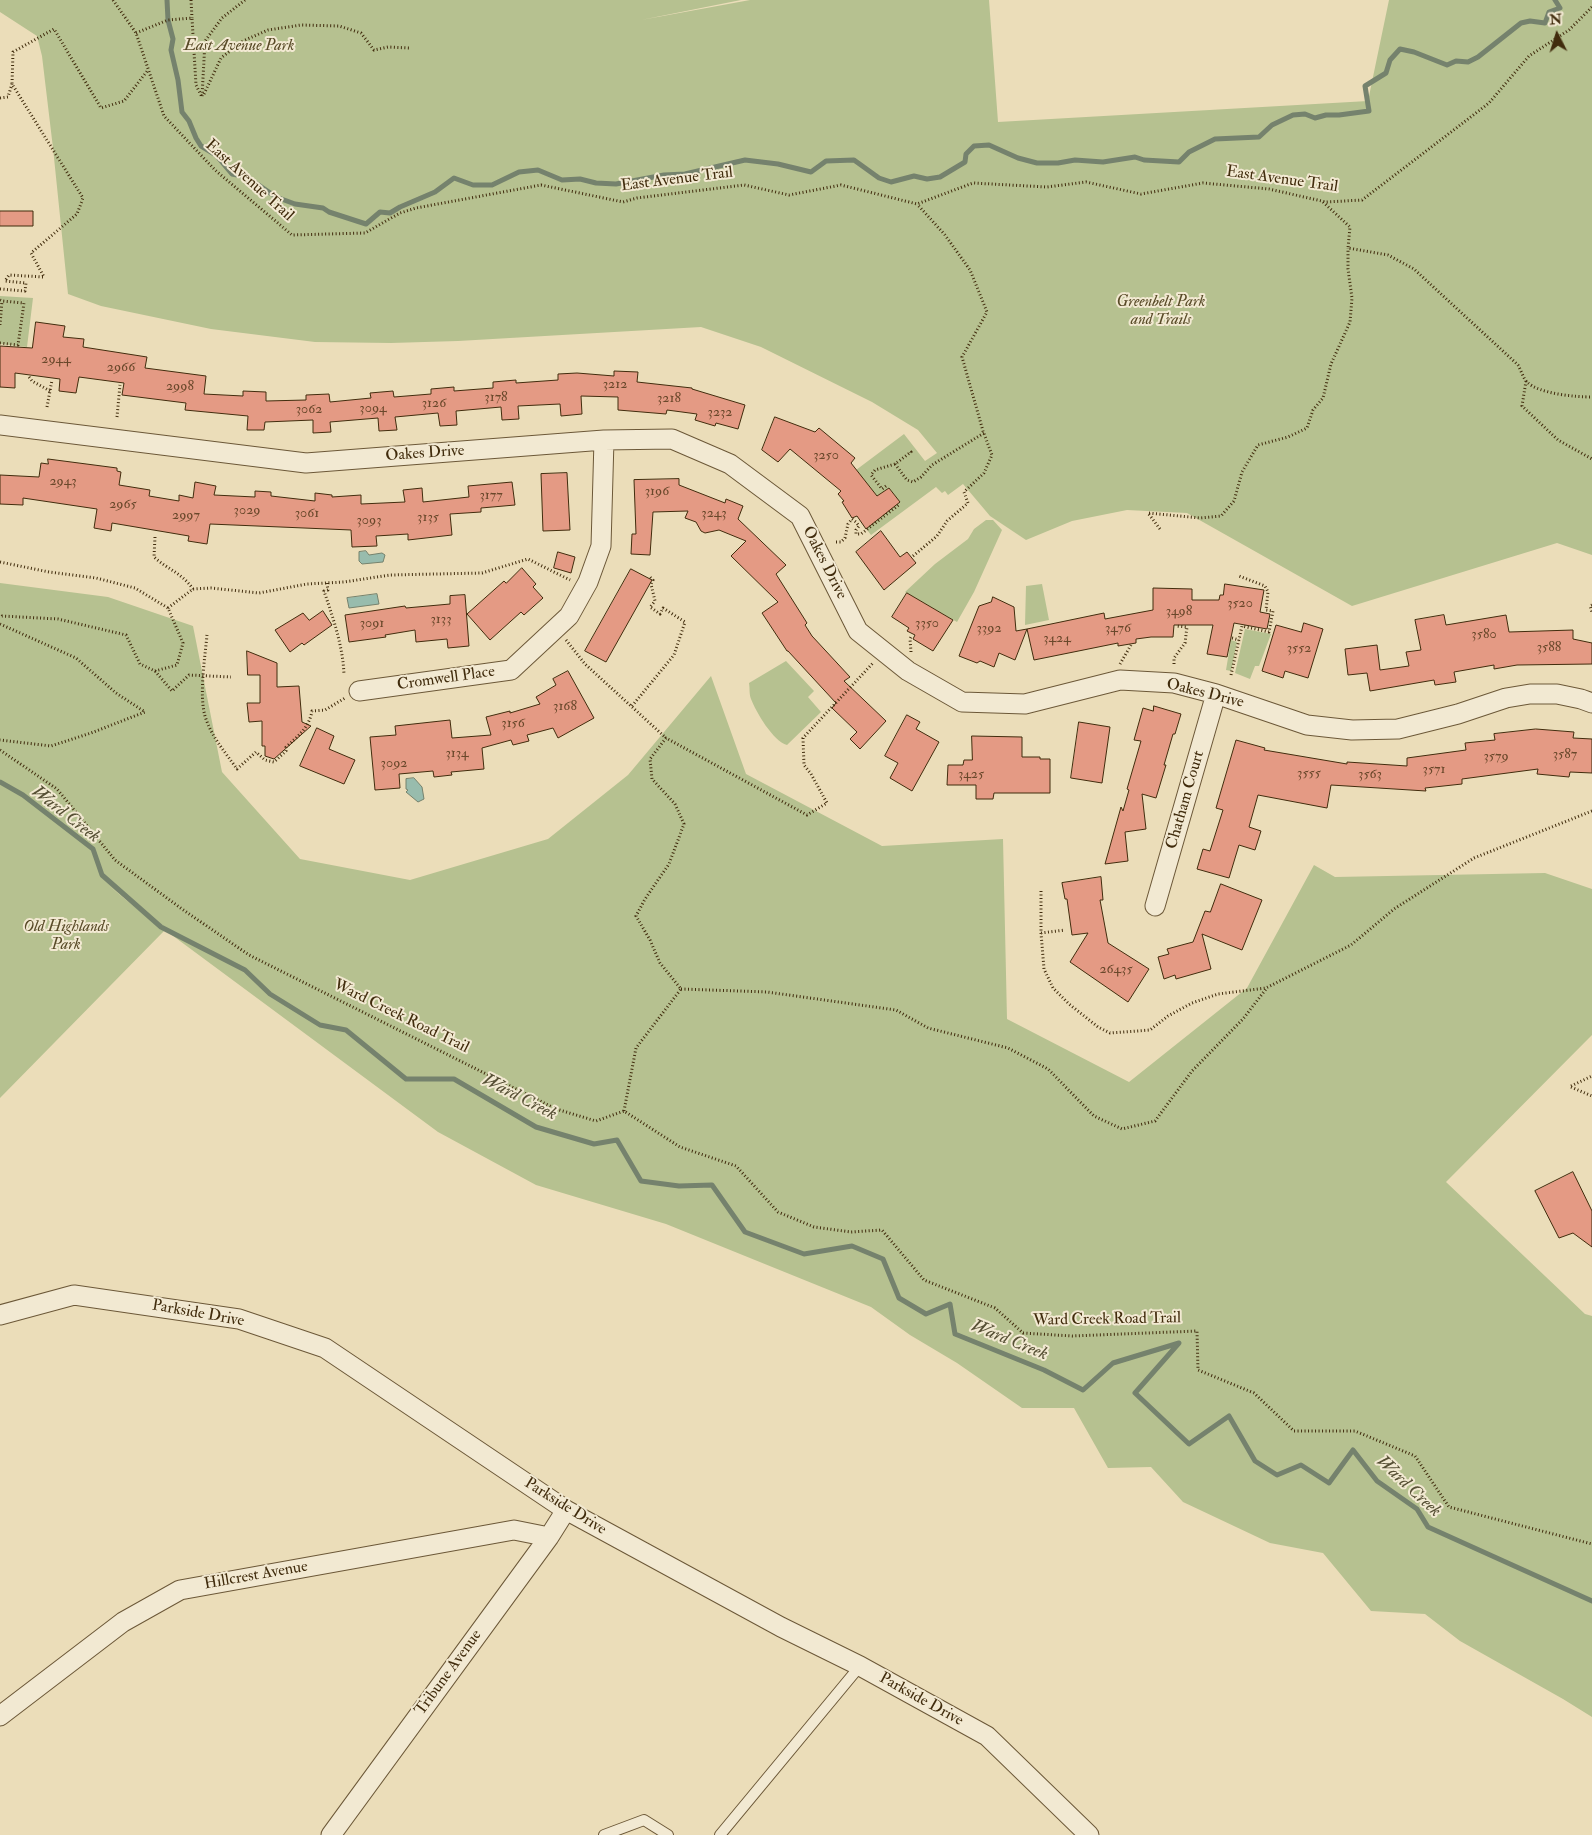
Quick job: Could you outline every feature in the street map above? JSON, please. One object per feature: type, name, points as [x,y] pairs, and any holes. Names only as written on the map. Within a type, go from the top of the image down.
[{"type":"street","name":"Oakes Drive","points":[[0,425],[306,463],[604,440],[672,439],[730,464],[800,516],[858,631],[908,671],[962,702],[1025,704],[1120,680],[1174,683],[1216,694],[1307,724],[1352,730],[1398,729],[1458,714],[1506,698],[1530,694],[1557,694],[1592,703]]},
{"type":"street","name":"Cromwell Place","points":[[359,690],[511,670],[569,616],[585,587],[601,546],[604,440]]},
{"type":"street","name":"Chatham Court","points":[[1156,906],[1216,694]]},
{"type":"street","name":"Parkside Drive","points":[[0,1314],[74,1295],[239,1319],[316,1345],[333,1354],[566,1510],[781,1627],[860,1666],[987,1736],[1089,1835]]},
{"type":"street","name":"Tribune Avenue","points":[[331,1835],[549,1537],[566,1510]]},
{"type":"street","name":"Hillcrest Avenue","points":[[0,1716],[123,1622],[180,1590],[514,1530],[549,1537]]},
{"type":"lane","points":[[720,1835],[860,1666]]},
{"type":"lane","points":[[604,1835],[644,1820],[668,1835]]},
{"type":"path","name":"East Avenue Trail","points":[[113,0],[136,33],[164,116],[215,170],[292,235],[365,233],[400,214],[416,208],[541,185],[623,202],[637,198],[744,184],[788,195],[841,185],[917,204],[972,183],[1047,187],[1086,182],[1140,194],[1203,183],[1270,189],[1322,201],[1362,200],[1489,103],[1529,56],[1569,30],[1592,7]]},
{"type":"path","points":[[191,0],[196,85],[202,97]]},
{"type":"path","points":[[202,97],[205,41],[222,18],[245,0]]},
{"type":"path","points":[[136,33],[168,20],[192,18]]},
{"type":"path","points":[[202,97],[222,58],[243,40],[268,30],[300,25],[339,26],[361,33],[374,50],[388,47],[408,48]]},
{"type":"path","points":[[0,98],[8,97],[12,84],[13,52],[54,29],[101,108],[124,101],[148,69]]},
{"type":"path","points":[[0,289],[25,291],[26,283],[5,281],[9,275],[44,277],[31,253],[77,214],[83,198],[12,84]]},
{"type":"path","points":[[1160,529],[1148,513],[1200,518],[1221,516],[1234,501],[1242,472],[1258,445],[1288,437],[1307,428],[1312,410],[1323,398],[1331,364],[1350,322],[1352,298],[1348,269],[1350,227],[1322,201]]},
{"type":"path","points":[[913,556],[937,536],[947,521],[968,503],[964,492],[984,473],[992,455],[962,357],[987,312],[970,270],[945,235],[917,204]]},
{"type":"path","points":[[1348,248],[1388,255],[1414,269],[1518,364],[1526,381],[1536,388],[1575,397],[1592,397]]},
{"type":"path","points":[[0,325],[1,301],[24,303],[18,345],[0,343]]},
{"type":"path","points":[[29,377],[32,381],[50,391]]},
{"type":"path","points":[[47,407],[52,380]]},
{"type":"path","points":[[1526,381],[1522,406],[1558,440],[1592,459]]},
{"type":"path","points":[[116,416],[120,386]]},
{"type":"path","points":[[895,464],[907,480],[913,482],[921,477],[932,465],[984,433]]},
{"type":"path","points":[[886,486],[882,489],[870,475],[875,470],[895,464],[910,451]]},
{"type":"path","points":[[836,542],[841,542],[846,538],[848,524],[852,519],[859,526],[856,534],[861,534],[900,504]]},
{"type":"path","points":[[155,537],[154,557],[163,565],[182,576],[193,590]]},
{"type":"path","points":[[168,608],[193,590],[211,588],[259,593],[308,584],[390,574],[482,573],[528,559],[585,587]]},
{"type":"path","points":[[0,562],[49,572],[96,578],[128,586],[135,588],[168,608],[182,643],[177,665],[155,671]]},
{"type":"path","points":[[1231,676],[1242,626],[1269,632],[1273,611],[1266,610],[1268,592],[1265,586],[1239,576]]},
{"type":"path","points":[[632,706],[674,655],[685,622],[662,608],[660,614],[650,607],[655,601],[651,584],[653,580],[650,577]]},
{"type":"path","points":[[327,583],[328,590],[324,591],[344,662],[344,674]]},
{"type":"path","points":[[1592,605],[1590,606],[1592,612]]},
{"type":"path","points":[[0,618],[2,616],[58,619],[126,635],[140,664],[155,671],[172,691],[189,675],[204,674],[231,677]]},
{"type":"path","points":[[0,624],[76,658],[116,693],[145,712],[51,746],[0,740]]},
{"type":"path","points":[[1174,664],[1174,658],[1184,643],[1187,627],[1176,626]]},
{"type":"path","points":[[556,628],[584,664],[666,738],[807,815],[827,803],[804,765],[803,738],[884,652]]},
{"type":"path","points":[[207,635],[203,699],[205,715],[218,742],[237,769],[256,752],[265,760],[274,762],[286,751],[286,747],[308,726],[312,711],[325,710],[359,690]]},
{"type":"path","points":[[911,655],[912,635]]},
{"type":"path","points":[[1232,638],[1239,640]]},
{"type":"path","points":[[1120,664],[1131,645]]},
{"type":"path","points":[[666,738],[650,759],[652,779],[676,804],[684,824],[670,864],[645,898],[636,916],[650,940],[660,963],[681,988],[767,992],[896,1010],[928,1028],[1008,1048],[1048,1070],[1094,1116],[1122,1129],[1155,1121],[1192,1071],[1243,1019],[1266,988]]},
{"type":"path","name":"Ward Creek Road Trail","points":[[0,750],[57,789],[115,860],[249,955],[556,1109],[596,1122],[624,1111],[680,1147],[736,1166],[778,1212],[814,1227],[851,1232],[882,1230],[924,1280],[995,1308],[1023,1333],[1072,1336],[1197,1331],[1198,1370],[1254,1393],[1294,1431],[1356,1431],[1415,1456],[1449,1507],[1592,1544]]},
{"type":"path","points":[[1041,891],[1041,933],[1044,969],[1053,988],[1069,1004],[1110,1034],[1150,1030],[1168,1016],[1184,1008],[1218,994],[1266,988],[1351,946],[1394,909],[1474,858],[1592,811]]},
{"type":"path","points":[[1041,933],[1065,930]]},
{"type":"path","points":[[624,1111],[636,1048],[681,988]]},
{"type":"path","points":[[1592,1076],[1570,1086],[1592,1096]]},
{"type":"green space","name":"Greenbelt Park and Trails","points":[[0,0],[741,0],[641,20],[750,0],[989,0],[998,122],[1368,101],[1389,0],[1592,0],[1592,555],[1557,543],[1352,606],[1187,513],[1127,510],[1072,521],[1026,540],[990,516],[963,484],[948,495],[945,491],[942,493],[936,487],[871,535],[864,526],[900,502],[889,488],[877,496],[856,470],[904,434],[925,461],[937,453],[918,430],[872,402],[761,347],[701,327],[458,341],[391,343],[315,342],[211,329],[101,306],[68,294],[42,56],[37,36],[0,12]]},
{"type":"green space","points":[[0,296],[33,298],[27,347],[0,344]]},
{"type":"green space","points":[[986,520],[993,520],[1002,530],[974,592],[957,622],[905,592],[935,564],[968,539],[974,529]]},
{"type":"green space","name":"Old Highlands Park","points":[[0,583],[108,597],[193,626],[222,772],[300,859],[410,880],[548,839],[628,775],[711,676],[746,774],[882,846],[1003,839],[1007,1019],[1129,1082],[1247,988],[1314,865],[1335,877],[1545,873],[1592,889],[1592,1035],[1446,1182],[1585,1314],[1592,1316],[1592,1717],[1460,1641],[1425,1614],[1371,1611],[1323,1553],[1270,1543],[1183,1502],[1151,1467],[1108,1468],[1074,1408],[1022,1408],[957,1363],[910,1335],[871,1307],[666,1224],[536,1185],[438,1132],[161,927],[108,885],[164,931],[0,1098]]},
{"type":"green space","points":[[1042,584],[1049,620],[1025,625],[1026,586]]},
{"type":"green space","points":[[1245,629],[1271,634],[1259,666],[1255,666],[1250,679],[1235,673]]},
{"type":"green space","points":[[1231,640],[1237,642],[1231,671],[1226,670]]},
{"type":"green space","points":[[786,661],[814,691],[808,697],[821,712],[787,745],[776,738],[761,718],[751,699],[749,683]]},
{"type":"shaded area","points":[[366,551],[369,555],[382,553],[385,555],[383,562],[362,564],[359,561],[359,552]]},
{"type":"shaded area","points":[[377,594],[379,604],[349,608],[347,598]]},
{"type":"shaded area","points":[[414,778],[422,787],[424,799],[418,802],[406,792],[408,790],[406,789],[406,779]]},
{"type":"building","points":[[0,211],[33,211],[33,226],[0,226]]},
{"type":"building","points":[[36,322],[65,326],[63,337],[84,339],[83,347],[147,357],[145,368],[206,376],[204,394],[243,396],[243,391],[266,392],[266,401],[306,400],[306,395],[329,394],[330,402],[371,398],[370,393],[393,391],[394,397],[431,394],[431,389],[454,387],[454,391],[493,388],[493,382],[516,380],[516,383],[558,380],[558,374],[577,373],[614,376],[614,371],[638,372],[637,382],[692,388],[745,405],[738,429],[716,423],[715,426],[695,420],[697,414],[667,410],[666,414],[618,410],[618,397],[581,396],[582,414],[561,416],[560,404],[518,406],[519,419],[502,420],[501,407],[456,411],[457,425],[440,426],[438,413],[395,417],[397,430],[379,431],[378,418],[330,422],[331,432],[313,433],[313,420],[265,422],[264,430],[247,430],[248,416],[185,410],[186,403],[122,395],[124,383],[79,377],[76,393],[59,391],[60,379],[15,373],[15,388],[0,387],[0,346],[32,348]]},
{"type":"building","points":[[775,417],[815,432],[819,428],[855,458],[851,463],[877,496],[889,488],[900,502],[866,529],[857,516],[852,518],[842,502],[844,501],[838,494],[841,491],[790,449],[778,462],[762,450]]},
{"type":"building","points":[[48,459],[117,468],[117,471],[121,472],[119,485],[150,490],[149,496],[179,501],[179,495],[193,498],[195,482],[216,486],[214,495],[255,497],[255,491],[271,492],[271,496],[315,501],[315,493],[332,495],[332,497],[361,495],[361,504],[405,502],[403,490],[422,488],[423,502],[469,497],[468,486],[512,482],[515,505],[481,508],[481,512],[450,514],[452,535],[408,540],[408,534],[376,536],[377,546],[352,547],[351,530],[210,524],[207,544],[188,541],[189,536],[112,523],[111,531],[94,528],[97,509],[23,498],[23,505],[0,504],[0,475],[39,477],[41,463],[48,464]]},
{"type":"building","points":[[567,473],[570,530],[543,531],[541,474]]},
{"type":"building","points":[[679,479],[679,485],[725,503],[726,499],[743,506],[738,519],[786,565],[776,574],[807,623],[805,625],[812,636],[850,677],[844,681],[886,721],[860,749],[850,739],[857,732],[832,708],[836,703],[787,651],[762,613],[778,602],[731,556],[746,541],[719,530],[705,533],[701,531],[696,522],[685,518],[688,511],[653,512],[650,555],[631,554],[632,534],[636,534],[634,480]]},
{"type":"building","points":[[881,531],[900,557],[907,552],[916,563],[884,590],[856,552]]},
{"type":"building","points":[[558,552],[575,557],[571,573],[554,568]]},
{"type":"building","points":[[522,568],[536,584],[533,587],[543,598],[524,615],[521,612],[490,640],[467,614],[504,581],[506,583]]},
{"type":"building","points":[[631,569],[652,580],[606,662],[585,651]]},
{"type":"building","points":[[1225,584],[1264,590],[1260,612],[1270,614],[1267,629],[1234,623],[1227,657],[1207,654],[1213,625],[1174,625],[1173,637],[1136,639],[1136,643],[1118,646],[1118,643],[1034,660],[1027,629],[1104,613],[1105,619],[1153,610],[1153,588],[1192,589],[1192,600],[1219,600],[1220,595],[1223,595]]},
{"type":"building","points":[[907,593],[953,620],[933,651],[913,639],[915,635],[907,631],[909,628],[892,617]]},
{"type":"building","points":[[465,595],[469,646],[448,648],[447,639],[416,642],[415,630],[385,635],[386,637],[349,642],[345,615],[405,606],[406,608],[450,604],[450,596]]},
{"type":"building","points":[[993,597],[1014,607],[1016,631],[1027,629],[1015,660],[999,653],[994,667],[980,661],[977,663],[959,656],[979,606],[991,602]]},
{"type":"building","points":[[323,611],[332,625],[304,645],[302,643],[290,652],[275,630],[303,613],[309,620]]},
{"type":"building","points":[[1444,615],[1446,625],[1506,615],[1509,632],[1573,630],[1573,639],[1592,643],[1592,664],[1517,665],[1494,669],[1494,665],[1454,672],[1456,682],[1435,685],[1434,680],[1370,691],[1367,673],[1348,675],[1345,649],[1377,645],[1380,670],[1409,666],[1406,652],[1421,650],[1415,620]]},
{"type":"building","points":[[1304,623],[1323,629],[1308,678],[1285,671],[1283,678],[1262,671],[1276,625],[1301,632]]},
{"type":"building","points":[[247,651],[277,663],[277,687],[299,686],[302,722],[311,726],[274,759],[265,756],[265,746],[262,746],[262,721],[249,722],[247,703],[260,703],[260,675],[248,675]]},
{"type":"building","points":[[568,671],[594,718],[558,738],[553,728],[527,735],[529,741],[513,745],[511,740],[482,748],[484,769],[451,772],[452,775],[434,777],[433,771],[399,774],[400,788],[375,790],[370,737],[396,735],[395,726],[450,720],[452,738],[491,735],[486,717],[510,711],[510,713],[540,704],[536,697],[556,685],[553,679]]},
{"type":"building","points":[[1154,706],[1181,714],[1175,734],[1173,734],[1156,798],[1142,794],[1146,829],[1125,832],[1128,861],[1105,864],[1121,807],[1123,811],[1129,790],[1127,789],[1141,741],[1134,740],[1143,708],[1153,711]]},
{"type":"building","points":[[907,715],[920,722],[916,729],[939,742],[912,791],[890,778],[898,763],[885,756]]},
{"type":"building","points":[[1079,722],[1110,727],[1102,783],[1071,778]]},
{"type":"building","points":[[317,728],[334,736],[329,749],[355,760],[344,784],[300,766]]},
{"type":"building","points":[[1536,729],[1574,732],[1573,738],[1592,739],[1592,773],[1570,772],[1569,777],[1537,774],[1538,769],[1462,779],[1462,784],[1425,788],[1426,791],[1331,785],[1327,808],[1258,795],[1249,827],[1261,831],[1255,850],[1239,845],[1229,878],[1197,869],[1203,849],[1210,851],[1223,810],[1216,808],[1236,740],[1265,748],[1264,750],[1347,764],[1347,762],[1407,766],[1407,758],[1466,750],[1465,743],[1495,740],[1494,734]]},
{"type":"building","points":[[972,736],[1022,737],[1022,757],[1050,759],[1050,793],[994,793],[993,799],[976,799],[976,785],[947,785],[948,765],[963,765],[964,760],[972,760]]},
{"type":"building","points":[[1101,877],[1103,900],[1100,900],[1108,943],[1149,969],[1128,1002],[1070,962],[1088,933],[1072,935],[1067,899],[1065,899],[1062,883]]},
{"type":"building","points":[[1221,884],[1262,900],[1242,950],[1202,934],[1211,969],[1176,979],[1175,975],[1164,979],[1158,957],[1169,954],[1167,949],[1193,942],[1205,911],[1210,912]]},
{"type":"building","points":[[1573,1172],[1592,1211],[1592,1247],[1573,1233],[1559,1238],[1535,1191]]},
{"type":"waterway","points":[[167,0],[168,20],[173,39],[171,50],[178,80],[182,112],[189,121],[201,146],[216,155],[232,174],[247,177],[276,197],[295,204],[323,208],[329,212],[366,224],[380,212],[390,213],[435,192],[454,178],[473,185],[492,185],[519,172],[538,170],[562,180],[580,179],[596,183],[616,184],[664,175],[685,174],[745,160],[778,164],[811,172],[826,161],[854,160],[879,178],[891,182],[914,176],[927,179],[940,177],[965,162],[966,154],[974,146],[989,145],[1018,158],[1037,163],[1058,163],[1075,160],[1103,162],[1135,157],[1144,160],[1179,162],[1189,152],[1215,139],[1259,137],[1272,125],[1293,115],[1305,114],[1315,118],[1326,115],[1369,111],[1365,86],[1386,73],[1390,60],[1400,49],[1414,52],[1447,65],[1456,61],[1468,62],[1478,57],[1521,23],[1530,21],[1545,23],[1549,12],[1560,8],[1555,0]]},
{"type":"waterway","name":"Ward Creek","points":[[0,782],[23,795],[93,849],[102,875],[161,927],[245,970],[270,994],[320,1025],[346,1030],[406,1079],[454,1079],[536,1127],[594,1144],[617,1140],[641,1181],[679,1186],[712,1185],[745,1232],[804,1254],[852,1246],[883,1259],[899,1298],[926,1314],[950,1304],[955,1334],[1044,1370],[1083,1390],[1113,1363],[1179,1343],[1135,1393],[1189,1444],[1229,1416],[1255,1461],[1277,1475],[1301,1465],[1329,1483],[1353,1450],[1377,1481],[1417,1509],[1428,1527],[1592,1601]]},
{"type":"park label","name":"East Avenue Park","points":[[239,47]]}]
